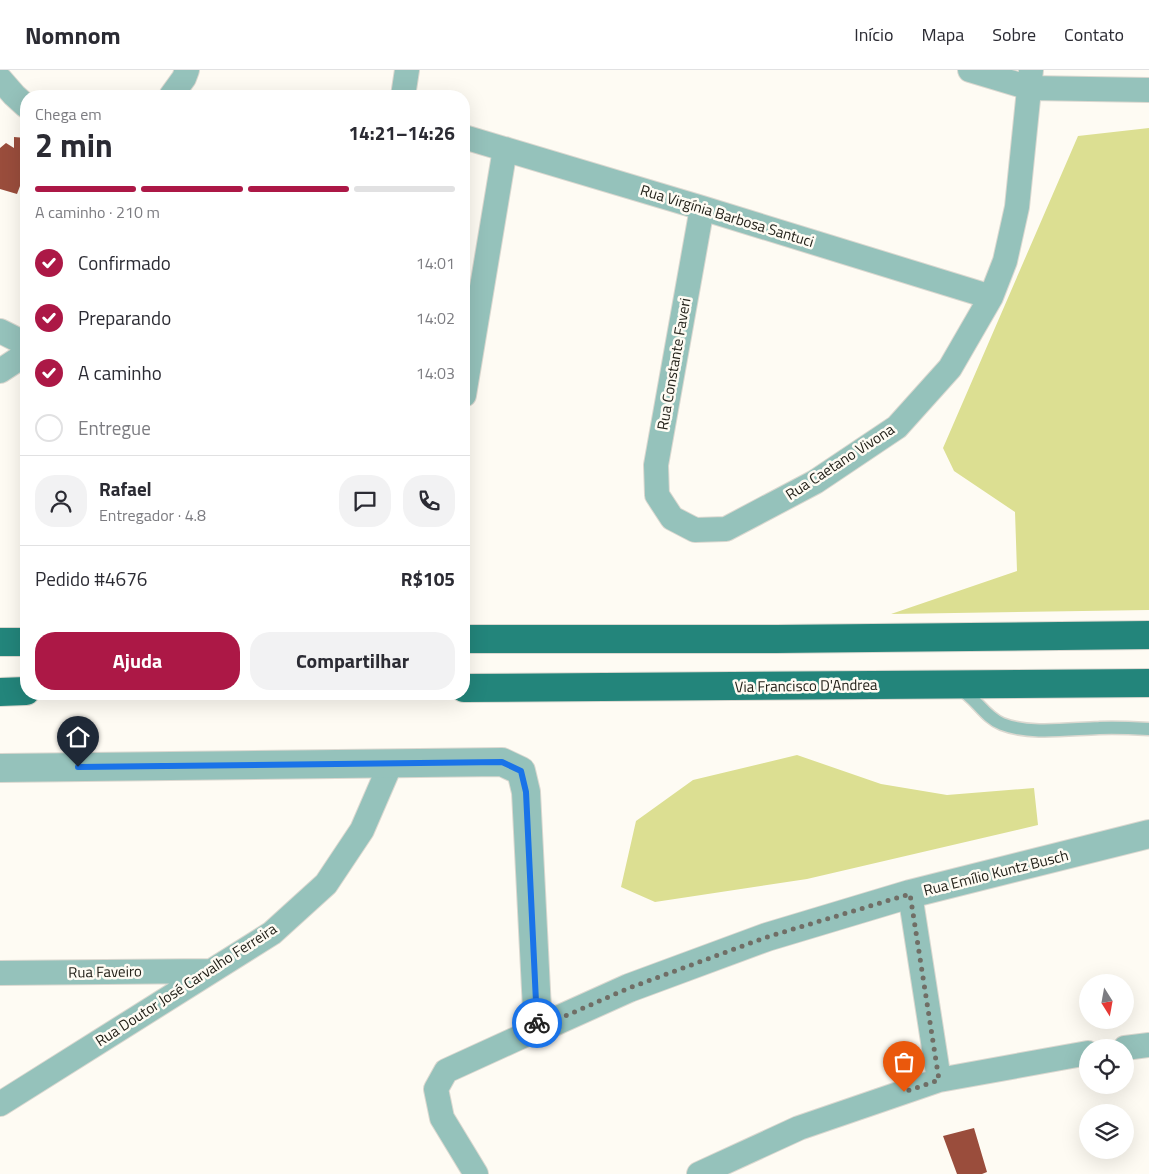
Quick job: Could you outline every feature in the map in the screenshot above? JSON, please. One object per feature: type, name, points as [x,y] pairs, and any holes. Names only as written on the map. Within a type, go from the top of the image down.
[{"type":"highway","points":[[470,639],[776,639],[1149,635]]},
{"type":"highway","points":[[0,642],[20,642]]},
{"type":"highway","name":"Via Francisco D'Andrea","points":[[470,688],[1149,683]]},
{"type":"highway","points":[[0,692],[20,691]]},
{"type":"street","points":[[175,90],[187,70]]},
{"type":"street","points":[[404,90],[407,70]]},
{"type":"street","points":[[970,70],[1030,79],[1149,90]]},
{"type":"street","name":"Rua Caetano Vivona","points":[[672,518],[695,530],[726,529],[815,482],[896,427],[950,368],[991,297],[1005,261],[1017,207],[1030,79]]},
{"type":"street","name":"Rua Virgínia Barbosa Santuci","points":[[470,139],[991,297]]},
{"type":"street","points":[[470,359],[505,149]]},
{"type":"street","name":"Rua Constante Faveri","points":[[672,518],[657,495],[656,465],[702,208]]},
{"type":"street","points":[[0,331],[20,341]]},
{"type":"street","points":[[0,371],[20,358]]},
{"type":"street","points":[[0,768],[502,762],[521,771],[526,792],[538,1028]]},
{"type":"street","name":"Rua Doutor José Carvalho Ferreira","points":[[0,1104],[272,933],[326,884],[362,830],[391,763]]},
{"type":"street","name":"Rua Emílio Kuntz Busch","points":[[476,1174],[442,1118],[436,1089],[446,1071],[629,988],[767,937],[910,894],[1149,834]]},
{"type":"street","points":[[910,894],[939,1080]]},
{"type":"street","name":"Rua Faveiro","points":[[0,973],[210,972]]},
{"type":"street","points":[[1134,1047],[1149,1045]]},
{"type":"street","points":[[699,1174],[799,1128],[939,1080],[1079,1055]]},
{"type":"lane","points":[[951,684],[966,692],[981,710],[1001,724],[1025,730],[1149,728]]},
{"type":"green space","points":[[1149,128],[1149,610],[891,614],[1017,571],[1015,512],[954,471],[943,448],[1078,136]]},
{"type":"green space","points":[[797,755],[881,784],[947,795],[1034,788],[1038,825],[807,879],[655,902],[621,887],[636,821],[693,780]]},
{"type":"building","points":[[14,137],[20,138],[20,186],[17,194],[0,189],[0,148],[6,143],[14,148]]},
{"type":"building","points":[[974,1128],[987,1172],[982,1174],[957,1174],[943,1136]]},
{"type":"way so far","points":[[537,1023],[538,1028],[629,988],[767,937],[910,894],[939,1080],[904,1092]]},
{"type":"route","points":[[78,767],[502,762],[521,771],[526,792],[537,1023]]}]
